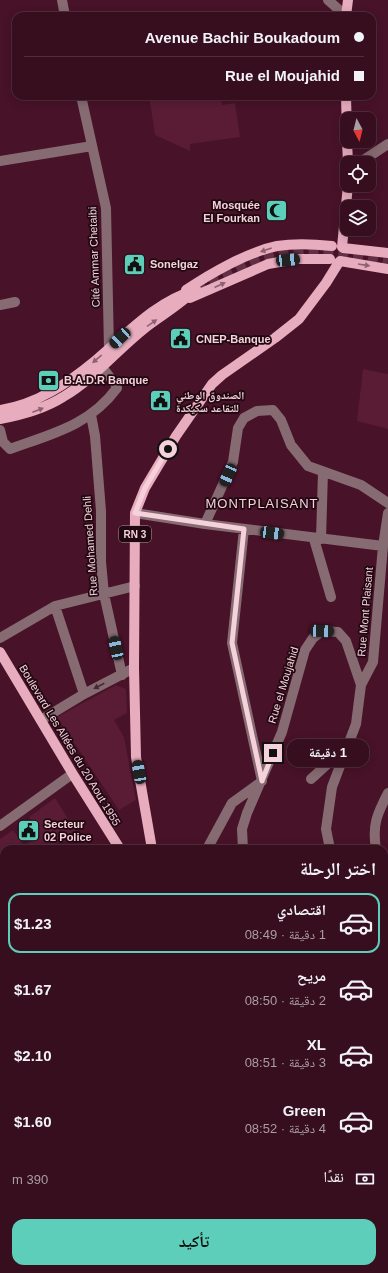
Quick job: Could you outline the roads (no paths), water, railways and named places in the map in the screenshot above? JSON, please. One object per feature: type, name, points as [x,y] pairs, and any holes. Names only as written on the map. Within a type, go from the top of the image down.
[{"type":"main road","points":[[346,12],[348,0]]},
{"type":"main road","points":[[346,100],[346,112]]},
{"type":"main road","name":"RN 3","points":[[335,260],[328,253],[338,246],[343,232],[347,192]]},
{"type":"main road","points":[[0,419],[27,414],[64,397],[102,367],[199,281],[268,249],[288,245],[338,246],[388,254]]},
{"type":"main road","name":"RN 3","points":[[151,845],[136,757],[134,668],[135,513],[145,488],[176,436],[212,384],[222,375],[292,325],[302,315],[320,290],[335,260],[345,255],[338,246]]},
{"type":"main road","points":[[0,410],[35,401],[68,382],[109,349],[147,315],[182,297],[268,264],[298,259],[335,260],[388,269]]},
{"type":"main road","name":"Boulevard Les Allées du 20 Aout 1955","points":[[0,652],[118,845]]},
{"type":"main road","name":"Boulevard Les Allées du 20 Aout 1955","points":[[0,665],[111,845]]},
{"type":"street","points":[[62,0],[64,12]]},
{"type":"street","points":[[328,0],[342,12]]},
{"type":"street","name":"Cité Ammar Chetaibi","points":[[82,100],[106,208],[109,349]]},
{"type":"street","points":[[370,156],[388,144]]},
{"type":"street","points":[[0,161],[92,146]]},
{"type":"street","points":[[0,305],[15,302]]},
{"type":"street","points":[[0,430],[3,442],[10,449],[80,423],[91,415],[117,388],[102,367]]},
{"type":"street","points":[[206,524],[233,462],[238,428],[244,418],[257,411],[273,410],[281,420],[292,445],[308,466],[361,484],[388,503]]},
{"type":"street","name":"Rue Mohamed Dehli","points":[[91,415],[95,436],[101,511],[101,562],[104,594],[122,675]]},
{"type":"street","points":[[323,472],[317,539],[331,597]]},
{"type":"street","points":[[135,513],[317,539],[382,546]]},
{"type":"street","name":"Rue Mont Plaisant","points":[[329,845],[326,829],[332,787],[356,724],[361,685],[373,662],[382,546],[388,513]]},
{"type":"street","points":[[209,845],[232,803],[262,781],[232,643],[244,529]]},
{"type":"street","points":[[0,638],[55,606],[135,586]]},
{"type":"street","points":[[55,606],[84,694]]},
{"type":"street","name":"Rue el Moujahid","points":[[243,845],[242,829],[247,813],[262,781],[288,713],[305,650],[313,638],[322,631],[338,632],[346,640],[361,685]]},
{"type":"street","points":[[41,720],[84,694],[134,668]]},
{"type":"street","points":[[311,779],[349,744]]},
{"type":"street","points":[[0,826],[68,777]]},
{"type":"street","points":[[375,845],[373,833],[378,811],[388,793]]},
{"type":"tunnel","points":[[196,289],[253,262],[286,253],[301,251],[330,251],[388,261]]},
{"type":"place","name":"Mosquée El Fourkan","points":[[276,211]]},
{"type":"place","name":"Sonelgaz","points":[[135,264]]},
{"type":"place","name":"CNEP-Banque","points":[[180,339]]},
{"type":"place","name":"B.A.D.R Banque","points":[[48,380]]},
{"type":"place","name":"الصندوق الوطني للتقاعد سكيكدة","points":[[161,401]]},
{"type":"place","name":"Secteur 02 Police","points":[[28,830]]},
{"type":"district","name":"MONTPLAISANT","points":[[262,503]]}]
